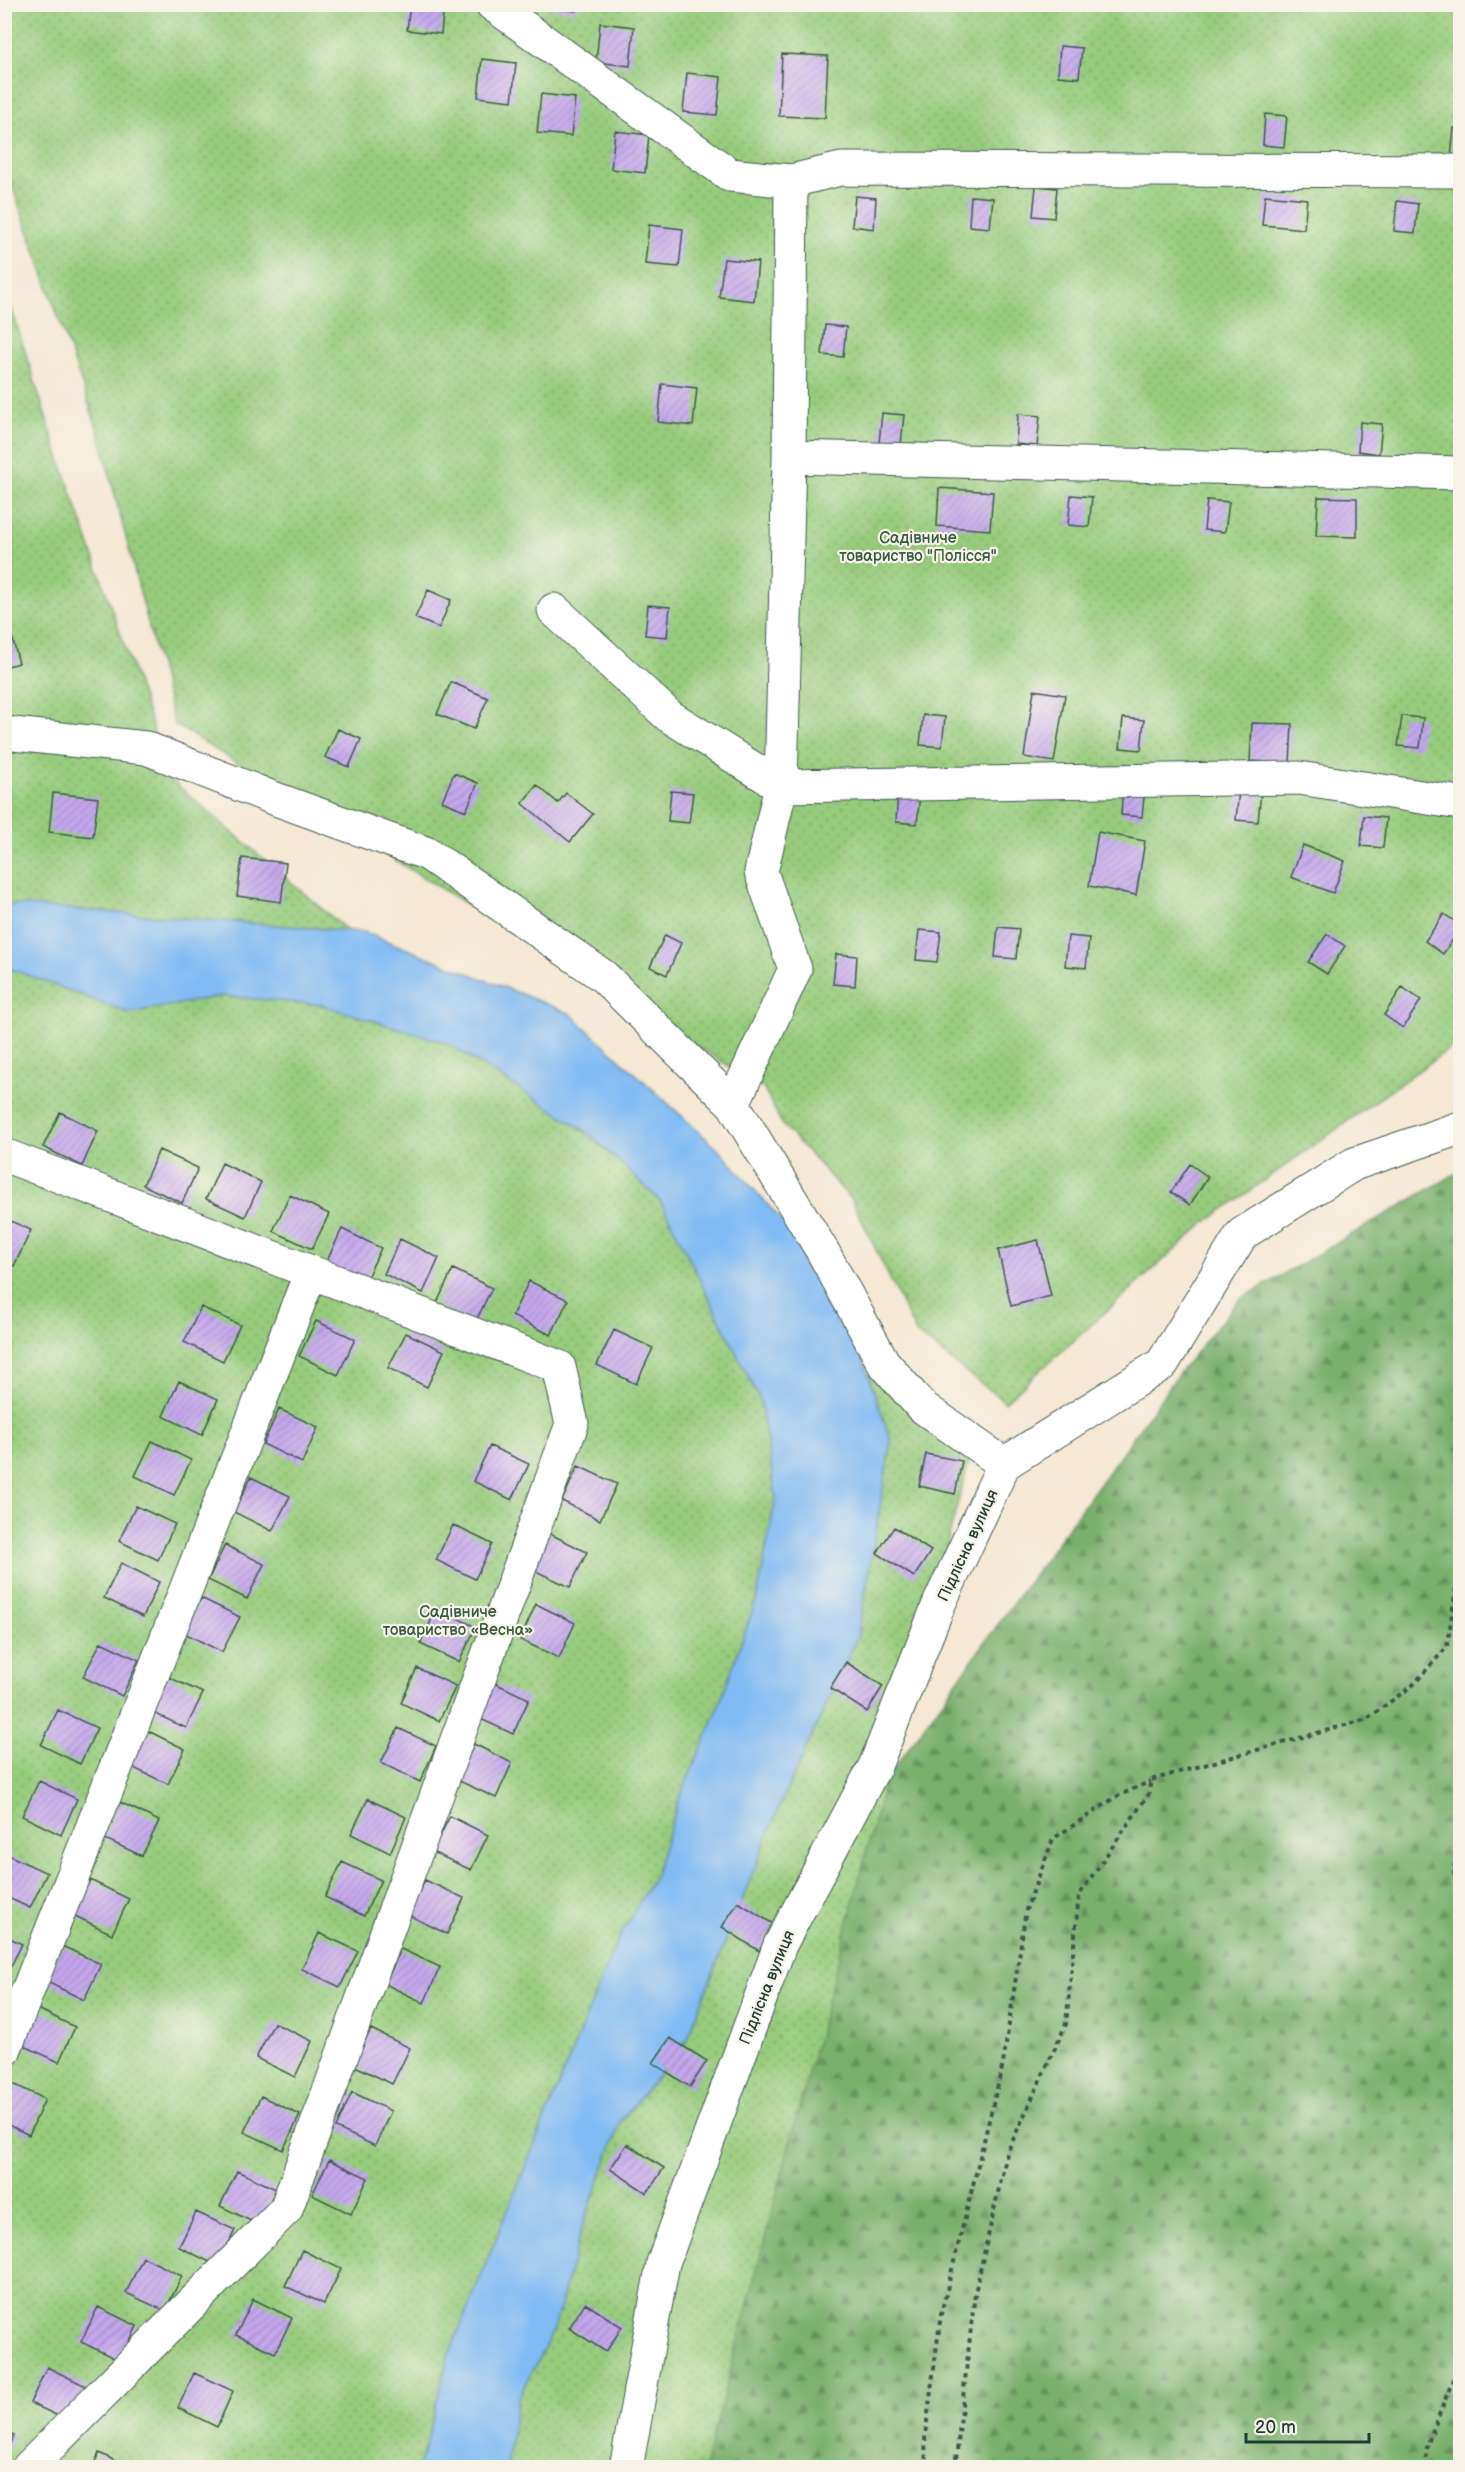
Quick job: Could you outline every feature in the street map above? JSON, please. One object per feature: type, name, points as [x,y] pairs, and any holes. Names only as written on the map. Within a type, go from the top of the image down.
[{"type":"street","points":[[492,4],[730,175],[791,181],[841,169],[1461,171]]},
{"type":"street","points":[[733,1104],[795,969],[761,872],[781,786],[789,457],[791,181]]},
{"type":"street","points":[[789,457],[1461,473]]},
{"type":"street","points":[[554,610],[669,716],[781,786],[1299,778],[1461,803]]},
{"type":"street","points":[[4,733],[146,748],[273,798],[428,854],[603,976],[733,1104],[823,1252],[883,1362],[921,1406],[1004,1464],[1162,1365],[1242,1234],[1354,1164],[1461,1128]]},
{"type":"street","points":[[4,1155],[559,1367],[572,1424],[286,2209],[28,2468]]},
{"type":"street","points":[[4,2051],[311,1272]]},
{"type":"street","name":"Підлісна вулиця","points":[[626,2468],[663,2263],[780,1945],[875,1766],[939,1604],[1004,1464]]},
{"type":"path","points":[[926,2468],[925,2436],[941,2314],[1002,2064],[1026,1910],[1053,1839],[1116,1797],[1151,1780],[1367,1719],[1413,1685],[1447,1647],[1461,1562]]},
{"type":"path","points":[[955,2468],[975,2294],[1007,2153],[1066,2024],[1079,1895],[1148,1795],[1151,1780]]},
{"type":"path","points":[[1461,1818],[1454,1872],[1461,1904]]},
{"type":"path","points":[[1426,2468],[1427,2445],[1461,2362]]},
{"type":"green space","name":"Садівниче товариство \"Полісся\"","points":[[4,5],[1460,5],[1460,1041],[1206,1222],[1005,1402],[916,1333],[852,1200],[782,1124],[763,1087],[174,724],[99,433],[5,165]]},
{"type":"green space","name":"Садівниче товариство «Весна»","points":[[4,285],[55,445],[152,725],[164,774],[969,1460],[705,2467],[5,2467]]},
{"type":"green space","points":[[1460,1171],[1460,2467],[670,2468],[856,1821],[1183,1368],[1239,1300]]},
{"type":"water","points":[[4,904],[364,932],[569,1013],[720,1151],[837,1283],[891,1441],[858,1636],[779,1807],[686,2041],[621,2121],[582,2227],[554,2329],[517,2400],[507,2467],[417,2467],[425,2449],[448,2357],[617,1941],[655,1875],[679,1799],[716,1714],[757,1598],[776,1497],[760,1400],[661,1202],[589,1133],[447,1043],[322,1005],[222,996],[129,1013],[14,970],[5,969]]},
{"type":"building","points":[[410,4],[444,4],[441,34],[407,30]]},
{"type":"building","points":[[542,4],[577,4],[576,11],[542,7]]},
{"type":"building","points":[[600,23],[634,27],[630,66],[596,62]]},
{"type":"building","points":[[1060,46],[1082,48],[1079,78],[1058,76]]},
{"type":"building","points":[[782,54],[828,56],[825,118],[779,116]]},
{"type":"building","points":[[482,59],[516,63],[512,101],[478,97]]},
{"type":"building","points":[[687,73],[721,77],[717,115],[683,112]]},
{"type":"building","points":[[541,94],[575,98],[571,136],[537,133]]},
{"type":"building","points":[[1265,114],[1287,116],[1284,147],[1263,145]]},
{"type":"building","points":[[1454,128],[1460,129],[1460,159],[1451,158]]},
{"type":"building","points":[[615,131],[649,135],[645,173],[611,169]]},
{"type":"building","points":[[1036,186],[1057,188],[1054,218],[1033,216]]},
{"type":"building","points":[[1265,195],[1307,199],[1304,229],[1262,225]]},
{"type":"building","points":[[855,196],[876,198],[874,229],[852,226]]},
{"type":"building","points":[[971,196],[993,198],[990,228],[969,226]]},
{"type":"building","points":[[1397,201],[1418,204],[1415,233],[1394,231]]},
{"type":"building","points":[[649,225],[683,229],[679,267],[645,264]]},
{"type":"building","points":[[724,259],[758,262],[754,301],[719,297]]},
{"type":"building","points":[[825,325],[846,327],[843,357],[822,355]]},
{"type":"building","points":[[662,384],[697,388],[693,426],[658,422]]},
{"type":"building","points":[[882,413],[904,415],[901,445],[879,443]]},
{"type":"building","points":[[1018,414],[1040,416],[1037,446],[1016,444]]},
{"type":"building","points":[[1360,422],[1382,424],[1379,454],[1358,451]]},
{"type":"building","points":[[939,488],[993,492],[990,530],[937,526]]},
{"type":"building","points":[[1071,495],[1092,497],[1089,527],[1068,525]]},
{"type":"building","points":[[1318,497],[1357,498],[1357,537],[1316,536]]},
{"type":"building","points":[[1207,500],[1229,502],[1225,532],[1204,530]]},
{"type":"building","points":[[428,590],[451,600],[439,628],[415,618]]},
{"type":"building","points":[[648,605],[670,607],[667,637],[645,635]]},
{"type":"building","points":[[11,633],[19,663],[4,667],[4,635]]},
{"type":"building","points":[[451,682],[488,698],[474,729],[437,714]]},
{"type":"building","points":[[1034,690],[1065,695],[1054,762],[1024,757]]},
{"type":"building","points":[[923,715],[945,717],[942,747],[920,745]]},
{"type":"building","points":[[1402,716],[1423,718],[1420,748],[1398,746]]},
{"type":"building","points":[[1123,718],[1144,720],[1141,750],[1120,748]]},
{"type":"building","points":[[1252,723],[1292,724],[1290,763],[1250,761]]},
{"type":"building","points":[[338,729],[361,739],[349,767],[325,757]]},
{"type":"building","points":[[454,773],[478,783],[466,811],[442,801]]},
{"type":"building","points":[[537,785],[558,803],[566,793],[593,814],[570,842],[522,803]]},
{"type":"building","points":[[1123,785],[1145,787],[1142,817],[1121,815]]},
{"type":"building","points":[[1239,790],[1261,792],[1258,822],[1236,820]]},
{"type":"building","points":[[671,791],[693,793],[689,823],[668,821]]},
{"type":"building","points":[[898,792],[920,794],[917,824],[896,822]]},
{"type":"building","points":[[53,793],[98,798],[93,837],[49,832]]},
{"type":"building","points":[[1364,816],[1386,818],[1383,848],[1361,846]]},
{"type":"building","points":[[1098,832],[1145,841],[1136,895],[1089,886]]},
{"type":"building","points":[[1303,845],[1345,861],[1333,893],[1291,877]]},
{"type":"building","points":[[242,858],[286,863],[281,902],[237,896]]},
{"type":"building","points":[[1444,914],[1460,925],[1460,929],[1443,954],[1425,941]]},
{"type":"building","points":[[998,927],[1019,929],[1016,959],[995,957]]},
{"type":"building","points":[[919,930],[941,932],[937,962],[916,960]]},
{"type":"building","points":[[1327,934],[1345,946],[1327,974],[1308,962]]},
{"type":"building","points":[[665,935],[681,943],[667,975],[650,967]]},
{"type":"building","points":[[1068,936],[1089,938],[1086,968],[1065,966]]},
{"type":"building","points":[[836,954],[857,956],[855,986],[833,984]]},
{"type":"building","points":[[1402,987],[1421,1000],[1403,1028],[1384,1015]]},
{"type":"building","points":[[60,1112],[98,1131],[82,1166],[43,1147]]},
{"type":"building","points":[[159,1150],[198,1168],[182,1203],[143,1185]]},
{"type":"building","points":[[222,1163],[261,1182],[245,1217],[206,1199]]},
{"type":"building","points":[[1190,1164],[1208,1177],[1190,1205],[1171,1192]]},
{"type":"building","points":[[290,1195],[329,1214],[312,1249],[273,1231]]},
{"type":"building","points":[[4,1218],[31,1230],[14,1266],[4,1261]]},
{"type":"building","points":[[342,1229],[381,1248],[364,1284],[325,1265]]},
{"type":"building","points":[[400,1239],[439,1258],[423,1293],[384,1274]]},
{"type":"building","points":[[1038,1240],[1051,1296],[1011,1306],[998,1250]]},
{"type":"building","points":[[453,1269],[492,1288],[475,1323],[436,1305]]},
{"type":"building","points":[[529,1281],[568,1300],[551,1335],[512,1316]]},
{"type":"building","points":[[201,1307],[240,1325],[223,1361],[184,1342]]},
{"type":"building","points":[[316,1321],[355,1339],[338,1375],[299,1356]]},
{"type":"building","points":[[614,1330],[653,1348],[636,1384],[597,1365]]},
{"type":"building","points":[[406,1333],[444,1351],[427,1387],[388,1368]]},
{"type":"building","points":[[179,1381],[218,1399],[202,1435],[163,1416]]},
{"type":"building","points":[[279,1409],[318,1427],[302,1463],[263,1444]]},
{"type":"building","points":[[152,1441],[191,1460],[174,1495],[135,1476]]},
{"type":"building","points":[[490,1446],[529,1464],[512,1500],[473,1481]]},
{"type":"building","points":[[926,1454],[962,1461],[955,1494],[919,1486]]},
{"type":"building","points":[[578,1466],[617,1484],[600,1520],[562,1501]]},
{"type":"building","points":[[251,1477],[290,1496],[272,1531],[234,1512]]},
{"type":"building","points":[[136,1506],[175,1524],[158,1560],[119,1541]]},
{"type":"building","points":[[453,1525],[492,1544],[475,1579],[436,1560]]},
{"type":"building","points":[[894,1527],[931,1551],[914,1577],[877,1553]]},
{"type":"building","points":[[548,1533],[587,1552],[570,1587],[531,1569]]},
{"type":"building","points":[[225,1545],[264,1564],[247,1599],[208,1580]]},
{"type":"building","points":[[121,1563],[159,1582],[143,1617],[104,1598]]},
{"type":"building","points":[[201,1598],[240,1617],[222,1652],[184,1633]]},
{"type":"building","points":[[536,1604],[575,1623],[559,1658],[520,1640]]},
{"type":"building","points":[[437,1608],[476,1627],[459,1662],[420,1644]]},
{"type":"building","points":[[101,1642],[139,1660],[122,1696],[83,1677]]},
{"type":"building","points":[[846,1662],[883,1686],[867,1712],[830,1688]]},
{"type":"building","points":[[417,1668],[456,1686],[439,1721],[401,1703]]},
{"type":"building","points":[[164,1675],[203,1693],[186,1728],[147,1710]]},
{"type":"building","points":[[490,1681],[529,1699],[513,1734],[474,1716]]},
{"type":"building","points":[[58,1710],[97,1728],[80,1764],[41,1745]]},
{"type":"building","points":[[398,1728],[436,1746],[420,1782],[381,1763]]},
{"type":"building","points":[[146,1730],[185,1749],[168,1784],[129,1766]]},
{"type":"building","points":[[474,1744],[512,1763],[496,1798],[457,1780]]},
{"type":"building","points":[[39,1781],[77,1799],[61,1835],[22,1816]]},
{"type":"building","points":[[368,1799],[406,1817],[390,1853],[351,1834]]},
{"type":"building","points":[[120,1802],[159,1821],[142,1856],[103,1838]]},
{"type":"building","points":[[450,1816],[488,1835],[471,1870],[432,1852]]},
{"type":"building","points":[[8,1855],[47,1873],[30,1908],[4,1896],[4,1861]]},
{"type":"building","points":[[342,1862],[381,1880],[364,1916],[325,1897]]},
{"type":"building","points":[[90,1880],[129,1899],[112,1934],[73,1915]]},
{"type":"building","points":[[425,1880],[464,1898],[447,1934],[408,1915]]},
{"type":"building","points":[[738,1902],[775,1925],[759,1951],[722,1927]]},
{"type":"building","points":[[319,1933],[358,1951],[340,1987],[302,1969]]},
{"type":"building","points":[[4,1935],[22,1944],[4,1980]]},
{"type":"building","points":[[62,1946],[101,1964],[84,2000],[45,1981]]},
{"type":"building","points":[[401,1949],[440,1967],[424,2003],[385,1984]]},
{"type":"building","points":[[36,2008],[75,2027],[59,2062],[20,2044]]},
{"type":"building","points":[[274,2023],[312,2041],[295,2077],[256,2058]]},
{"type":"building","points":[[371,2029],[410,2048],[392,2084],[353,2065]]},
{"type":"building","points":[[670,2038],[707,2061],[690,2087],[653,2063]]},
{"type":"building","points":[[7,2081],[45,2099],[29,2135],[4,2123],[4,2086]]},
{"type":"building","points":[[352,2092],[391,2111],[375,2146],[336,2128]]},
{"type":"building","points":[[261,2096],[300,2115],[283,2150],[244,2132]]},
{"type":"building","points":[[627,2144],[664,2168],[647,2193],[610,2169]]},
{"type":"building","points":[[329,2160],[368,2178],[351,2214],[312,2195]]},
{"type":"building","points":[[237,2171],[276,2189],[259,2225],[220,2206]]},
{"type":"building","points":[[196,2212],[235,2230],[218,2266],[179,2247]]},
{"type":"building","points":[[302,2250],[341,2269],[324,2304],[285,2286]]},
{"type":"building","points":[[143,2257],[182,2276],[165,2311],[126,2293]]},
{"type":"building","points":[[253,2299],[292,2318],[275,2353],[236,2335]]},
{"type":"building","points":[[585,2303],[622,2327],[606,2352],[569,2328]]},
{"type":"building","points":[[98,2307],[137,2326],[120,2361],[81,2342]]},
{"type":"building","points":[[47,2367],[86,2386],[69,2421],[30,2403]]},
{"type":"building","points":[[194,2373],[233,2391],[217,2427],[178,2408]]},
{"type":"building","points":[[4,2431],[14,2435],[4,2455]]},
{"type":"building","points":[[99,2453],[130,2468],[92,2468]]}]
